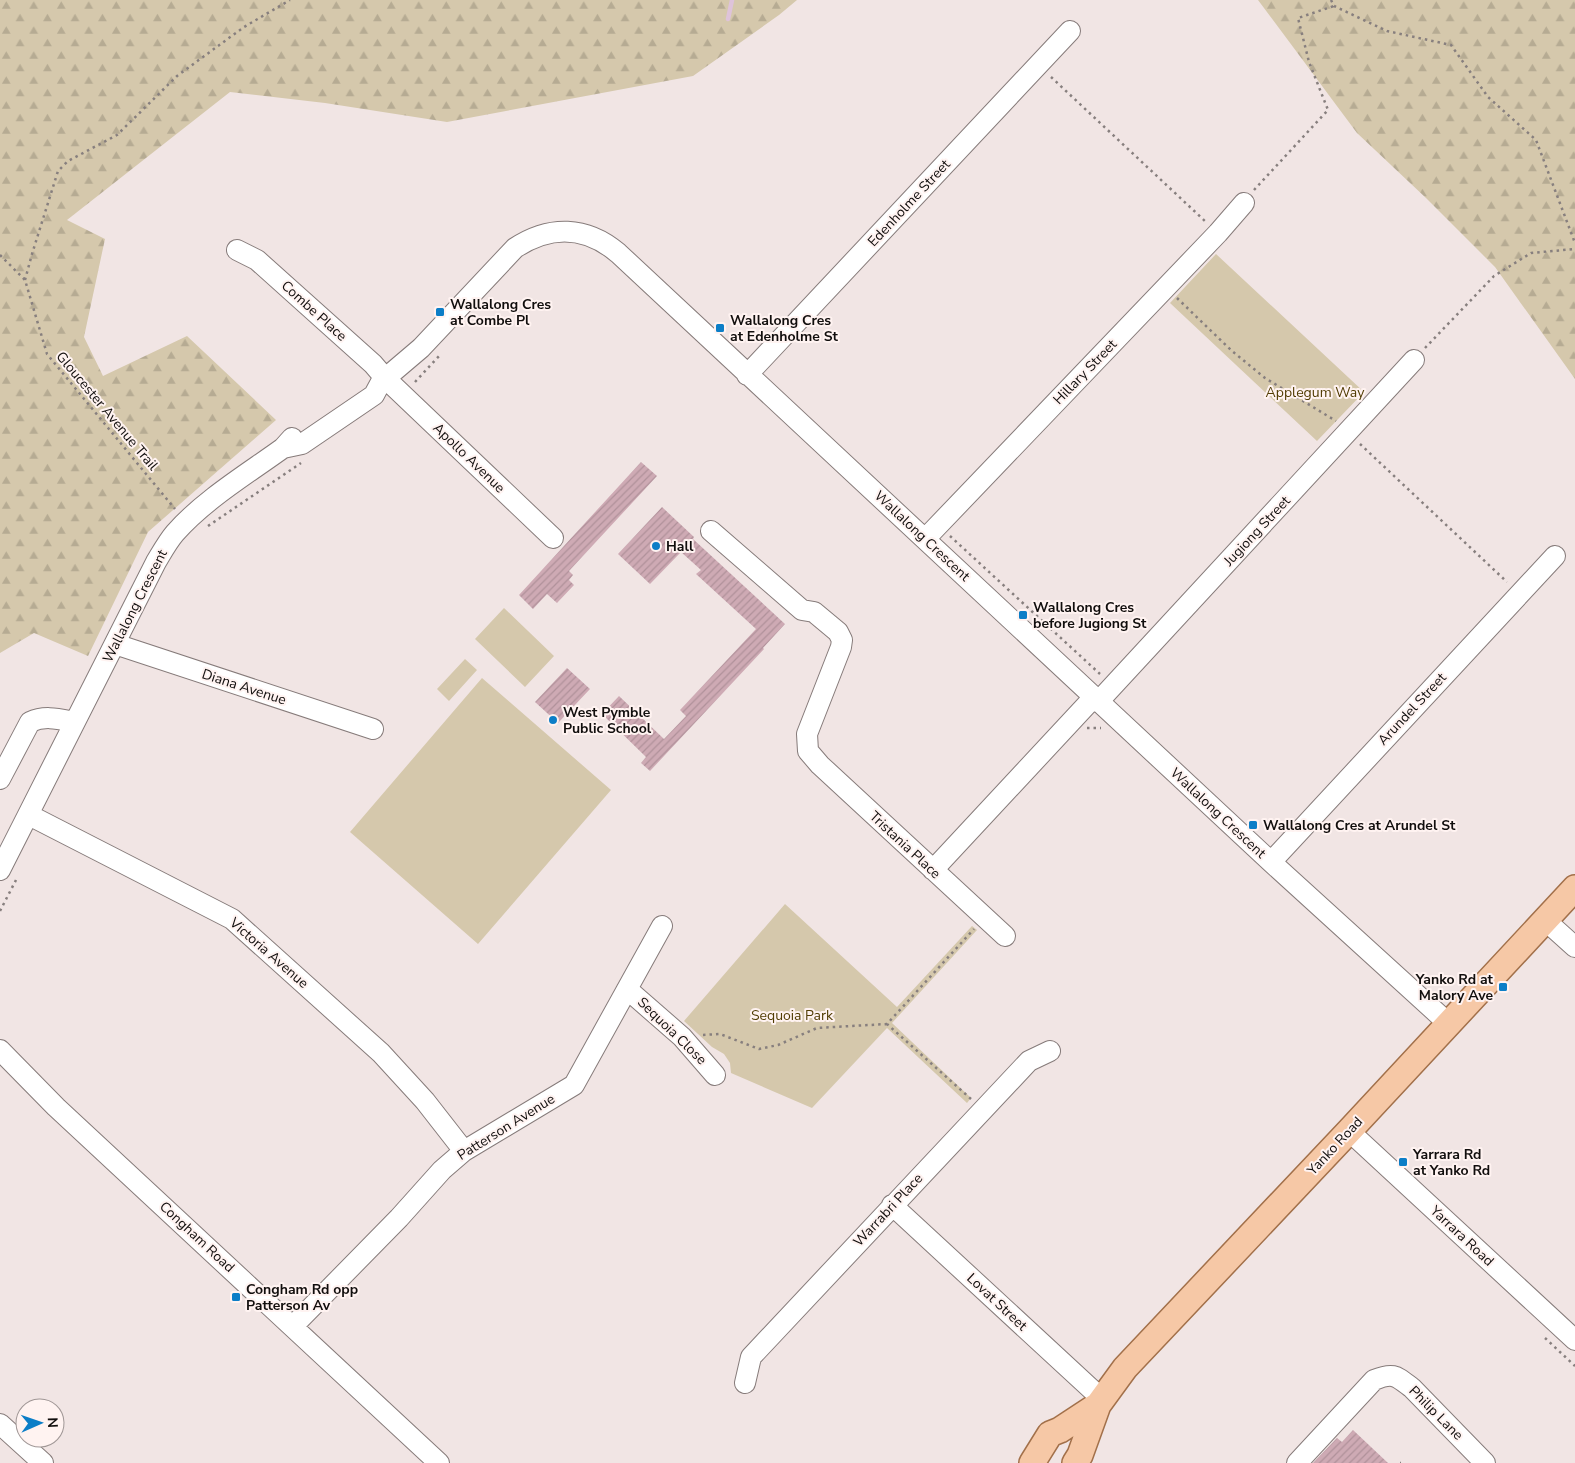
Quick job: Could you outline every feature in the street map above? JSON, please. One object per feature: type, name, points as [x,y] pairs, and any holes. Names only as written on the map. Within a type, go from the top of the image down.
[{"type":"main road","name":"Yanko Road","points":[[1046,1450],[1100,1402],[1125,1368],[1575,888]]},
{"type":"main road","name":"Yanko Road","points":[[1080,1458],[1100,1402]]},
{"type":"main road","name":"Yanko Road","points":[[1046,1450],[1067,1431],[1074,1434],[1080,1442],[1080,1458]]},
{"type":"street","name":"Edenholme Street","points":[[747,374],[1070,31]]},
{"type":"street","name":"Hillary Street","points":[[925,539],[1166,288],[1244,203]]},
{"type":"street","name":"Wallalong Crescent","points":[[0,870],[156,562],[174,534],[186,521],[215,498],[283,448],[296,434],[368,384],[383,380],[420,348],[515,248],[541,234],[576,232],[597,238],[608,245],[1271,862],[1449,1024]]},
{"type":"street","name":"Combe Place","points":[[237,250],[257,260],[374,364],[383,380]]},
{"type":"street","name":"Jugiong Street","points":[[933,870],[1348,433],[1414,360]]},
{"type":"street","name":"Apollo Avenue","points":[[383,380],[553,538]]},
{"type":"street","name":"Tristania Place","points":[[711,531],[802,610],[814,612],[838,632],[842,640],[841,648],[807,734],[808,751],[820,765],[1005,936]]},
{"type":"street","name":"Arundel Street","points":[[1271,862],[1555,556]]},
{"type":"street","name":"Diana Avenue","points":[[114,644],[372,729]]},
{"type":"street","points":[[0,779],[30,722],[39,718],[55,718],[76,722]]},
{"type":"street","name":"Victoria Avenue","points":[[29,815],[232,919],[381,1053],[425,1102],[464,1150]]},
{"type":"street","points":[[1545,920],[1575,947]]},
{"type":"street","name":"Patterson Avenue","points":[[293,1326],[399,1218],[442,1170],[464,1150],[574,1085],[662,926]]},
{"type":"street","name":"Sequoia Close","points":[[627,989],[682,1038],[715,1075]]},
{"type":"street","name":"Congham Road","points":[[0,1050],[56,1107],[439,1463]]},
{"type":"street","name":"Warrabri Place","points":[[745,1383],[751,1357],[1029,1061],[1050,1051]]},
{"type":"street","name":"Yarrara Road","points":[[1349,1131],[1575,1340]]},
{"type":"street","name":"Lovat Street","points":[[892,1205],[1100,1402]]},
{"type":"street","name":"Philip Lane","points":[[1297,1463],[1374,1380],[1389,1374],[1399,1378],[1412,1388],[1485,1463]]},
{"type":"street","points":[[0,1424],[43,1463]]},
{"type":"path","points":[[25,280],[58,171],[68,161],[117,135],[177,76],[244,27],[290,0]]},
{"type":"path","points":[[1330,0],[1334,6],[1387,31],[1451,45],[1488,97],[1536,140],[1575,243]]},
{"type":"path","points":[[1244,203],[1328,110],[1309,62],[1298,18],[1334,6]]},
{"type":"path","points":[[1038,65],[1218,233]]},
{"type":"path","points":[[1414,360],[1494,276],[1531,253],[1575,249]]},
{"type":"path","name":"Gloucester Avenue Trail","points":[[0,255],[25,280],[48,354],[186,521]]},
{"type":"path","points":[[1166,288],[1232,351],[1258,372],[1332,418],[1519,593]]},
{"type":"path","points":[[412,385],[444,351]]},
{"type":"path","points":[[208,526],[303,461]]},
{"type":"path","points":[[946,533],[1105,679]]},
{"type":"path","points":[[682,1038],[720,1034],[759,1049],[778,1045],[817,1028],[887,1024],[985,917]]},
{"type":"path","points":[[887,1024],[983,1110]]},
{"type":"green space","points":[[0,0],[797,0],[693,76],[447,122],[325,103],[230,92],[67,220],[105,239],[84,337],[103,376],[187,336],[276,420],[148,532],[88,656],[34,633],[0,653]]},
{"type":"green space","points":[[1258,0],[1575,0],[1575,379],[1495,267],[1357,133]]},
{"type":"green space","name":"Applegum Way","points":[[1216,254],[1364,392],[1317,441],[1170,303]]},
{"type":"green space","points":[[504,608],[554,656],[525,687],[475,639]]},
{"type":"green space","points":[[465,659],[477,670],[449,701],[437,689]]},
{"type":"green space","points":[[482,678],[611,790],[478,944],[350,832]]},
{"type":"green space","name":"Sequoia Park","points":[[785,904],[897,1007],[972,926],[977,930],[892,1023],[971,1098],[967,1103],[887,1028],[812,1108],[731,1073],[730,1063],[724,1054],[712,1047],[684,1021]]},
{"type":"building","points":[[641,462],[657,476],[569,571],[573,575],[569,580],[574,585],[557,603],[547,594],[533,609],[519,595]]},
{"type":"building","points":[[662,507],[694,537],[693,539],[785,624],[650,771],[641,763],[646,757],[602,714],[619,696],[664,739],[686,716],[680,710],[756,629],[696,574],[701,570],[681,552],[650,584],[618,554]]},
{"type":"building","points":[[567,668],[590,689],[558,723],[535,702]]},
{"type":"building","points":[[1353,1430],[1388,1463],[1313,1463],[1337,1438],[1342,1442]]},
{"type":"waterway","points":[[728,19],[732,0]]},
{"type":"place","name":"Wallalong Cres at Combe Pl","points":[[440,312]]},
{"type":"place","name":"Wallalong Cres at Edenholme St","points":[[720,328]]},
{"type":"place","name":"Hall","points":[[656,546]]},
{"type":"place","name":"Wallalong Cres before Jugiong St","points":[[1023,615]]},
{"type":"place","name":"West Pymble Public School","points":[[553,720]]},
{"type":"place","name":"Wallalong Cres at Arundel St","points":[[1253,825]]},
{"type":"place","name":"Yanko Rd at Malory Ave","points":[[1503,987]]},
{"type":"place","name":"Yarrara Rd at Yanko Rd","points":[[1403,1162]]},
{"type":"place","name":"Congham Rd opp Patterson Av","points":[[236,1297]]}]
